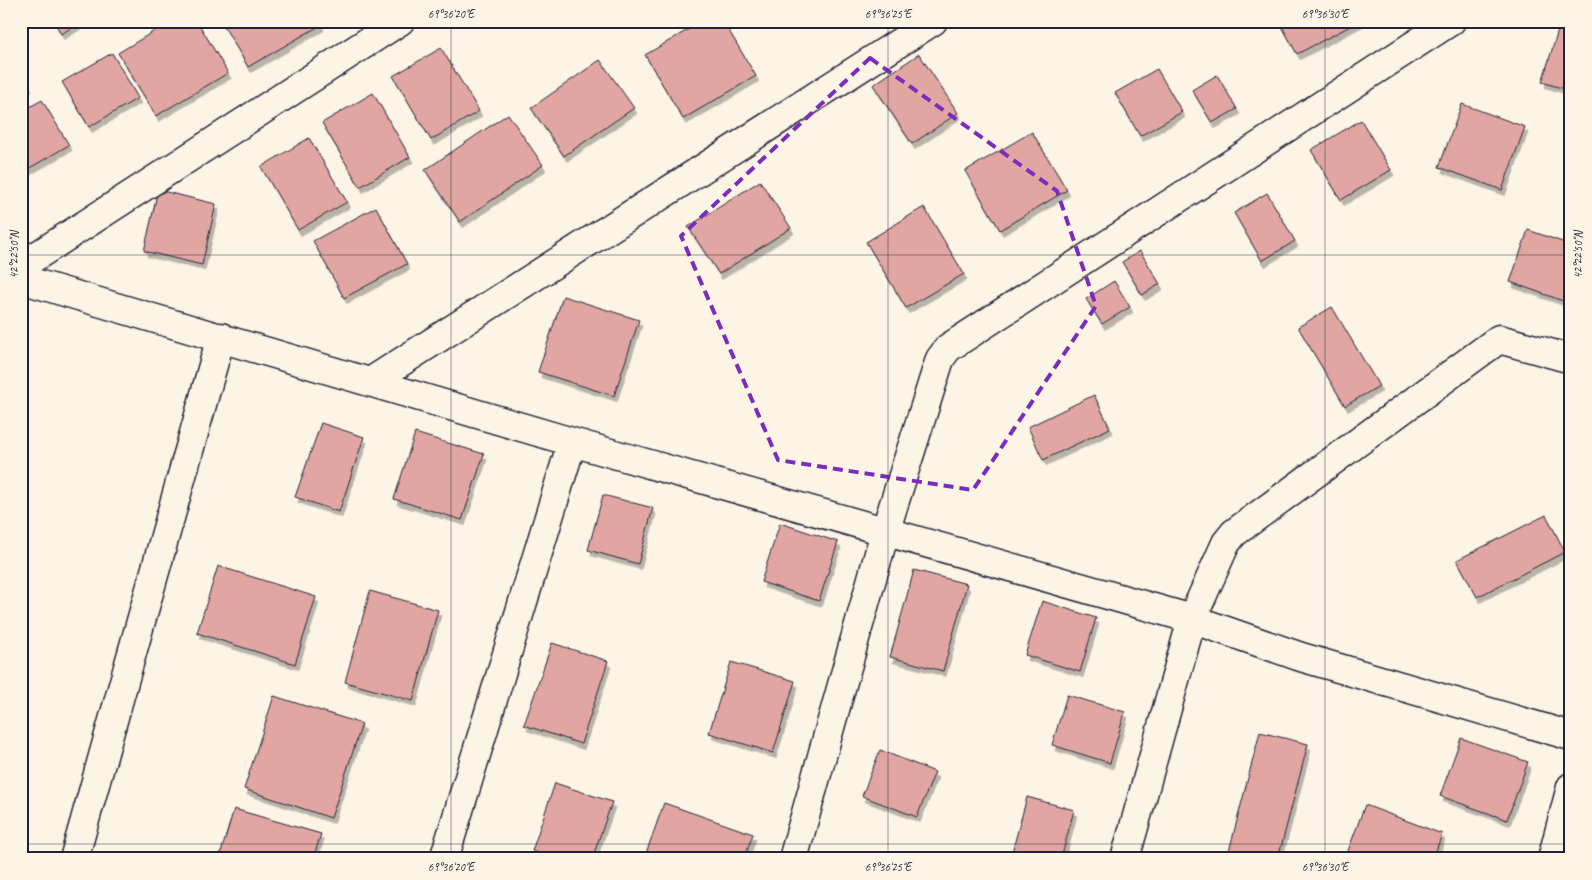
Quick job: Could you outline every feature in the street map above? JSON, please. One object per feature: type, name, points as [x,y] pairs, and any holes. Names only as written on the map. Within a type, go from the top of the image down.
[{"type":"street","points":[[21,266],[400,21]]},
{"type":"street","points":[[370,382],[933,21]]},
{"type":"street","points":[[793,859],[885,532],[940,359],[948,348],[1452,21]]},
{"type":"street","points":[[21,279],[572,442],[1192,619],[1302,657],[1571,736]]},
{"type":"street","points":[[74,859],[221,337]]},
{"type":"street","points":[[1125,859],[1192,619],[1226,543],[1234,533],[1499,338],[1571,359]]},
{"type":"street","points":[[444,859],[572,442]]},
{"type":"street","points":[[1552,859],[1571,787]]},
{"type":"highlighted area","points":[[870,58],[1057,191],[1096,306],[973,490],[778,460],[681,236]]},
{"type":"building","points":[[54,21],[82,21],[61,34]]},
{"type":"building","points":[[171,21],[197,21],[228,73],[156,116],[118,53]]},
{"type":"building","points":[[221,21],[319,21],[321,25],[248,67]]},
{"type":"building","points":[[703,21],[723,21],[756,76],[683,119],[645,55]]},
{"type":"building","points":[[1279,21],[1360,21],[1297,54]]},
{"type":"building","points":[[1561,21],[1571,22],[1571,91],[1542,82]]},
{"type":"building","points":[[441,48],[479,111],[431,140],[393,76]]},
{"type":"building","points":[[112,53],[138,98],[89,127],[62,82]]},
{"type":"building","points":[[919,54],[958,113],[912,144],[873,85]]},
{"type":"building","points":[[600,60],[634,108],[564,156],[531,108]]},
{"type":"building","points":[[1157,69],[1182,112],[1140,136],[1115,93]]},
{"type":"building","points":[[21,72],[29,85],[21,90]]},
{"type":"building","points":[[1217,75],[1237,109],[1212,123],[1192,90]]},
{"type":"building","points":[[373,93],[410,157],[360,187],[322,123]]},
{"type":"building","points":[[42,100],[69,145],[21,173],[21,112]]},
{"type":"building","points":[[1462,104],[1525,127],[1502,190],[1439,167]]},
{"type":"building","points":[[508,114],[543,165],[460,222],[425,170]]},
{"type":"building","points":[[1361,120],[1391,170],[1341,200],[1311,150]]},
{"type":"building","points":[[1032,132],[1067,190],[1000,230],[965,171]]},
{"type":"building","points":[[309,138],[347,202],[298,230],[261,167]]},
{"type":"building","points":[[760,181],[791,228],[719,274],[688,227]]},
{"type":"building","points":[[158,190],[216,204],[202,265],[144,251]]},
{"type":"building","points":[[1267,193],[1295,241],[1262,261],[1234,213]]},
{"type":"building","points":[[376,207],[407,264],[344,298],[313,241]]},
{"type":"building","points":[[924,207],[964,274],[906,308],[866,242]]},
{"type":"building","points":[[1528,230],[1571,245],[1571,288],[1566,302],[1510,282]]},
{"type":"building","points":[[1140,251],[1160,284],[1142,295],[1122,262]]},
{"type":"building","points":[[1114,281],[1130,307],[1102,324],[1086,299]]},
{"type":"building","points":[[563,296],[639,320],[614,396],[538,372]]},
{"type":"building","points":[[1332,307],[1379,386],[1345,406],[1298,327]]},
{"type":"building","points":[[1094,395],[1110,428],[1043,460],[1028,427]]},
{"type":"building","points":[[321,423],[364,437],[339,512],[295,497]]},
{"type":"building","points":[[415,433],[484,454],[462,520],[394,499]]},
{"type":"building","points":[[603,495],[653,508],[638,564],[588,550]]},
{"type":"building","points":[[1546,515],[1565,552],[1477,597],[1457,560]]},
{"type":"building","points":[[780,523],[838,542],[819,601],[761,582]]},
{"type":"building","points":[[218,566],[316,597],[295,664],[197,633]]},
{"type":"building","points":[[914,570],[967,584],[943,671],[890,657]]},
{"type":"building","points":[[370,591],[438,610],[413,701],[345,682]]},
{"type":"building","points":[[1042,601],[1096,618],[1080,672],[1025,655]]},
{"type":"building","points":[[552,643],[608,661],[581,744],[524,725]]},
{"type":"building","points":[[731,662],[795,681],[773,753],[709,733]]},
{"type":"building","points":[[1067,695],[1125,712],[1110,763],[1052,745]]},
{"type":"building","points":[[274,696],[362,724],[331,818],[244,789]]},
{"type":"building","points":[[1260,732],[1308,744],[1278,859],[1227,859]]},
{"type":"building","points":[[1461,738],[1528,762],[1507,820],[1440,796]]},
{"type":"building","points":[[880,750],[935,772],[917,817],[862,796]]},
{"type":"building","points":[[555,783],[612,802],[592,859],[555,859],[532,851]]},
{"type":"building","points":[[1027,797],[1074,810],[1061,859],[1022,859],[1011,856]]},
{"type":"building","points":[[664,803],[753,834],[744,859],[644,859]]},
{"type":"building","points":[[1365,805],[1442,834],[1433,859],[1345,859]]},
{"type":"building","points":[[234,809],[321,834],[313,859],[219,859]]},
{"type":"building","points":[[846,853],[863,859],[844,859]]}]
